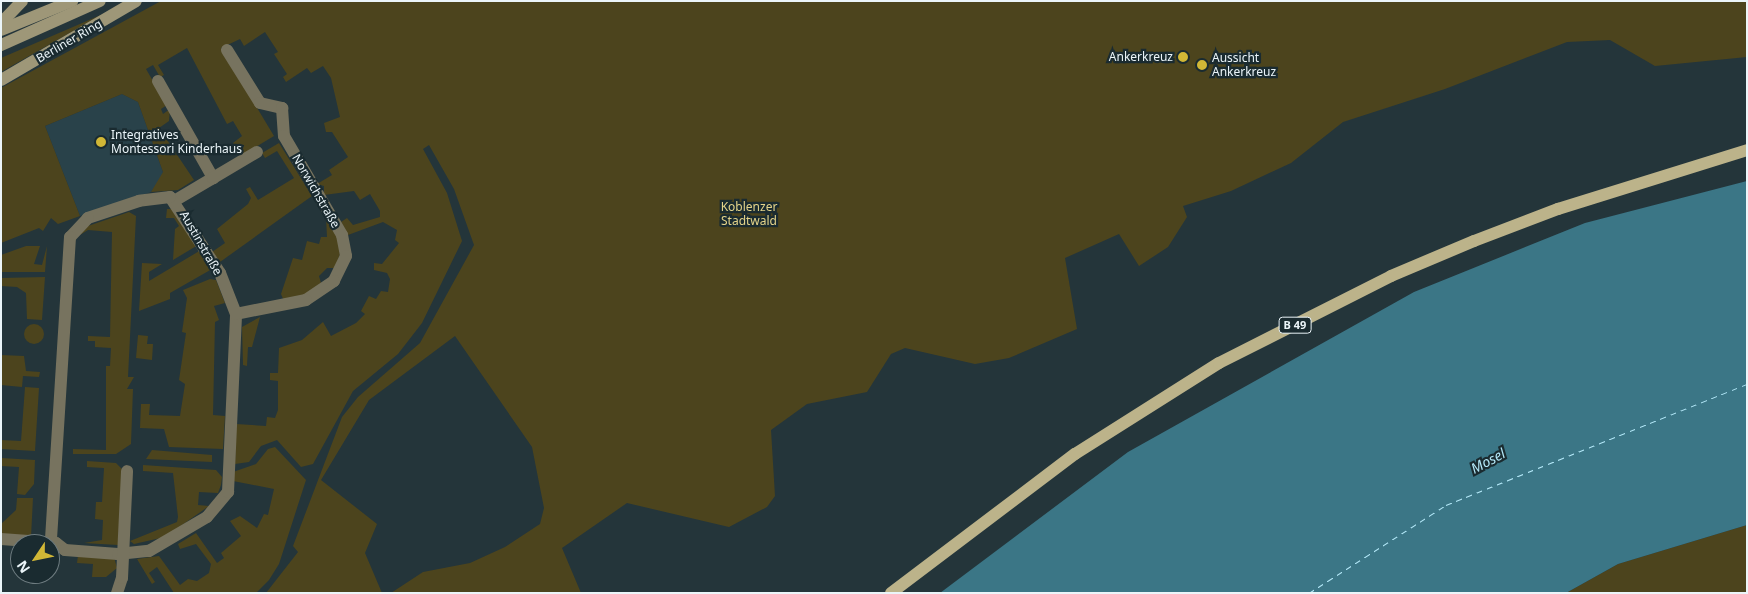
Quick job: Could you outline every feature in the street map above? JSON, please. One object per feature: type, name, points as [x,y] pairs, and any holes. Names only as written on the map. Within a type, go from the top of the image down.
[{"type":"main road","name":"B 49","points":[[891,593],[1075,454],[1218,363],[1391,276],[1474,241],[1558,209],[1747,150]]},
{"type":"street","points":[[1,23],[22,1]]},
{"type":"street","points":[[1,30],[72,1]]},
{"type":"street","points":[[1,44],[100,1]]},
{"type":"street","name":"Berliner Ring","points":[[1,80],[136,1]]},
{"type":"street","name":"Norwichstraße","points":[[226,50],[260,103],[282,108],[284,136],[342,235],[346,256],[334,281],[306,300],[236,314]]},
{"type":"street","points":[[158,81],[213,178]]},
{"type":"street","points":[[176,200],[257,152]]},
{"type":"street","name":"Austinstraße","points":[[51,534],[70,237],[88,218],[139,201],[176,200],[220,273],[236,314],[228,492],[216,509],[168,543],[124,554],[65,550],[60,547]]},
{"type":"street","points":[[117,593],[124,554],[127,471]]},
{"type":"shaded area","name":"Integratives Montessori Kinderhaus","points":[[122,94],[138,102],[163,172],[161,179],[151,192],[80,216],[45,126]]},
{"type":"green space","name":"Koblenzer Stadtwald","points":[[161,1],[1747,1],[1747,57],[1655,66],[1610,40],[1567,42],[1445,89],[1343,122],[1291,163],[1231,191],[1183,206],[1187,217],[1168,247],[1139,266],[1119,234],[1065,258],[1077,329],[1009,358],[975,364],[905,348],[891,354],[867,392],[807,404],[771,430],[775,496],[767,507],[729,527],[627,503],[562,548],[581,593],[391,593],[423,572],[470,563],[505,547],[540,524],[544,508],[532,447],[455,336],[369,400],[321,480],[377,524],[365,553],[382,593],[266,593],[298,552],[293,546],[342,417],[358,397],[420,343],[474,245],[454,189],[429,145],[423,149],[447,193],[462,241],[422,323],[398,354],[353,391],[313,464],[301,467],[277,440],[261,446],[249,462],[235,464],[236,424],[266,426],[267,417],[275,418],[278,410],[278,381],[270,380],[270,373],[278,373],[279,348],[302,340],[323,322],[331,336],[356,323],[365,314],[361,311],[369,296],[376,299],[381,291],[388,292],[390,279],[387,273],[374,270],[374,263],[382,264],[399,243],[395,240],[397,230],[383,222],[348,235],[341,222],[347,218],[353,225],[380,217],[380,211],[370,194],[360,200],[354,191],[324,195],[324,186],[317,184],[332,175],[329,170],[348,157],[332,132],[326,132],[324,123],[340,117],[331,78],[323,66],[311,73],[307,68],[286,82],[283,77],[287,74],[274,54],[278,52],[265,32],[244,46],[240,39],[221,48],[274,136],[241,156],[233,143],[242,136],[233,121],[227,124],[187,48],[158,65],[164,75],[160,77],[153,65],[146,69],[167,105],[161,109],[163,114],[170,109],[169,121],[159,128],[194,180],[178,190],[151,192],[163,172],[138,102],[122,94],[45,126],[80,216],[58,224],[51,218],[43,231],[39,228],[1,243],[1,88]]},
{"type":"green space","points":[[103,14],[1,72],[1,58]]},
{"type":"green space","points":[[279,143],[312,196],[220,262],[212,252],[225,243],[217,229],[248,204],[251,198],[246,189],[250,187],[258,200],[294,178],[277,151],[265,158],[262,153]]},
{"type":"green space","points":[[167,209],[173,209],[198,245],[173,260],[175,229],[179,226],[174,218],[166,218]]},
{"type":"green space","points":[[129,212],[136,216],[128,377],[134,377],[127,389],[133,389],[131,444],[116,454],[73,454],[73,449],[106,450],[106,366],[110,366],[111,348],[95,347],[95,341],[88,341],[88,336],[110,337],[112,232],[88,230],[80,235],[85,227]]},
{"type":"green space","points":[[326,217],[337,236],[340,254],[335,268],[327,268],[319,276],[321,283],[303,296],[284,301],[281,294],[293,258],[302,260],[307,241],[319,244],[321,237],[327,237]]},
{"type":"green space","points":[[26,246],[40,246],[34,264],[42,265],[47,246],[45,272],[1,272],[1,255]]},
{"type":"green space","points":[[201,250],[212,269],[170,293],[170,299],[139,311],[142,263],[162,264],[149,272],[149,281]]},
{"type":"green space","points":[[45,277],[42,320],[27,319],[26,293],[17,287],[1,286],[1,278]]},
{"type":"green space","points":[[210,279],[216,280],[225,303],[214,306],[219,320],[215,322],[213,415],[225,416],[223,449],[169,447],[164,429],[140,428],[141,404],[150,404],[149,415],[180,416],[185,384],[179,380],[186,333],[182,332],[187,298],[183,290]]},
{"type":"green space","points":[[260,317],[252,347],[248,347],[247,366],[243,365],[242,327]]},
{"type":"green space","points":[[34,324],[41,327],[44,334],[41,341],[34,344],[27,341],[24,334],[27,327]]},
{"type":"green space","points":[[138,335],[148,336],[147,344],[153,344],[152,360],[136,358]]},
{"type":"green space","points":[[1,355],[24,356],[26,371],[40,372],[39,377],[23,376],[22,387],[1,385]]},
{"type":"green space","points":[[25,387],[39,388],[35,451],[1,449],[1,440],[21,441]]},
{"type":"green space","points":[[275,447],[306,480],[279,564],[269,580],[256,593],[174,593],[157,567],[149,573],[155,582],[152,584],[137,559],[159,556],[180,585],[188,579],[197,581],[209,573],[211,564],[196,544],[180,549],[178,544],[196,533],[217,563],[224,558],[221,553],[241,536],[230,521],[240,516],[257,528],[264,514],[268,515],[274,489],[233,481],[233,472],[256,464],[268,449]]},
{"type":"green space","points":[[152,450],[212,455],[212,462],[146,459]]},
{"type":"green space","points":[[1,458],[35,460],[34,484],[25,495],[17,494],[19,467],[1,466]]},
{"type":"green space","points":[[87,461],[116,463],[123,470],[118,545],[84,543],[102,540],[103,520],[95,519],[96,502],[102,502],[104,468],[87,467]]},
{"type":"green space","points":[[143,465],[216,470],[222,477],[221,485],[218,493],[199,492],[198,505],[209,506],[165,537],[134,544],[130,541],[177,522],[178,517],[173,473],[143,471]]},
{"type":"green space","points":[[17,498],[33,498],[31,534],[1,535],[1,524],[16,510]]},
{"type":"green space","points":[[1747,525],[1747,593],[1566,593],[1618,564]]},
{"type":"green space","points":[[78,555],[114,557],[117,568],[106,577],[92,577],[93,564],[77,563]]},
{"type":"water","name":"Mosel","points":[[1747,181],[1747,525],[1618,564],[1566,593],[940,593],[1128,452],[1414,292],[1585,223]]},
{"type":"ferry route","points":[[1309,593],[1446,505],[1747,384]]},
{"type":"place","name":"Ankerkreuz","points":[[1183,57]]},
{"type":"place","name":"Aussicht Ankerkreuz","points":[[1202,65]]},
{"type":"place","name":"Integratives Montessori Kinderhaus","points":[[101,142]]}]
